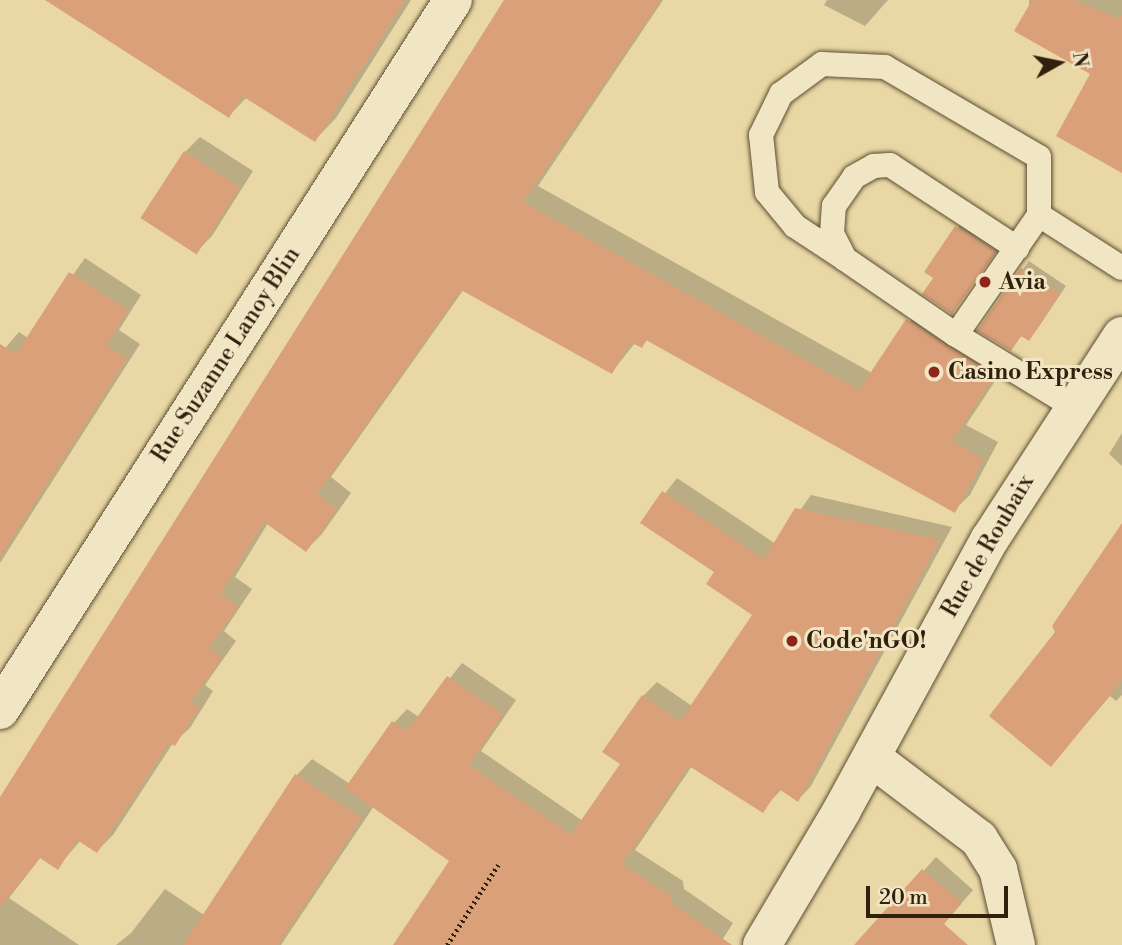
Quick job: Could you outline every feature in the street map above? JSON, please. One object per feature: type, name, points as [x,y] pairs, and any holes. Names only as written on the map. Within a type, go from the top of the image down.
[{"type":"street","name":"Rue Suzanne Lanoy Blin","points":[[0,710],[453,0]]},
{"type":"street","name":"Rue de Roubaix","points":[[762,945],[872,758],[953,604],[1074,407],[1122,336]]},
{"type":"street","points":[[872,758],[979,839],[998,869],[1016,945]]},
{"type":"lane","points":[[957,335],[1039,215],[1040,157],[884,68],[822,64],[781,94],[761,135],[767,192],[795,226],[957,335],[1074,407]]},
{"type":"lane","points":[[845,259],[832,233],[834,206],[854,177],[874,166],[890,164],[1017,248]]},
{"type":"lane","points":[[1039,215],[1122,268]]},
{"type":"path","points":[[447,945],[498,865]]},
{"type":"building","points":[[45,0],[405,0],[315,142],[242,96],[229,118]]},
{"type":"building","points":[[504,0],[661,0],[523,202],[859,390],[906,319],[995,376],[952,441],[984,459],[955,513],[646,340],[642,348],[630,342],[612,374],[461,290],[317,494],[337,509],[306,552],[264,522],[220,594],[238,606],[209,648],[222,657],[191,702],[199,707],[175,746],[169,743],[97,853],[77,840],[58,870],[40,858],[0,907],[0,797]]},
{"type":"building","points":[[1032,0],[1074,0],[1120,19],[1122,14],[1122,173],[1056,136],[1090,74],[1014,31]]},
{"type":"building","points":[[184,151],[240,187],[197,255],[140,218]]},
{"type":"building","points":[[955,226],[996,252],[952,314],[922,294],[933,278],[924,272]]},
{"type":"building","points":[[1021,268],[1060,294],[1029,341],[1021,336],[1011,351],[977,331]]},
{"type":"building","points":[[69,272],[128,310],[106,345],[127,359],[0,557],[0,344],[16,354]]},
{"type":"building","points":[[662,491],[764,559],[795,508],[940,540],[798,802],[779,789],[763,813],[689,766],[622,864],[670,895],[671,903],[732,945],[393,945],[449,861],[345,788],[392,721],[407,731],[447,676],[503,714],[469,765],[571,835],[620,764],[602,752],[642,695],[680,721],[752,615],[706,584],[714,572],[640,523]]},
{"type":"building","points":[[1122,523],[1122,680],[1051,767],[989,716],[1055,632],[1052,626]]},
{"type":"building","points":[[295,774],[362,818],[278,945],[183,945]]},
{"type":"building","points":[[922,869],[962,903],[944,924],[968,945],[854,945]]},
{"type":"place","name":"Avia","points":[[985,282]]},
{"type":"place","name":"Casino Express","points":[[934,372]]},
{"type":"place","name":"Code'nGO!","points":[[792,641]]}]
